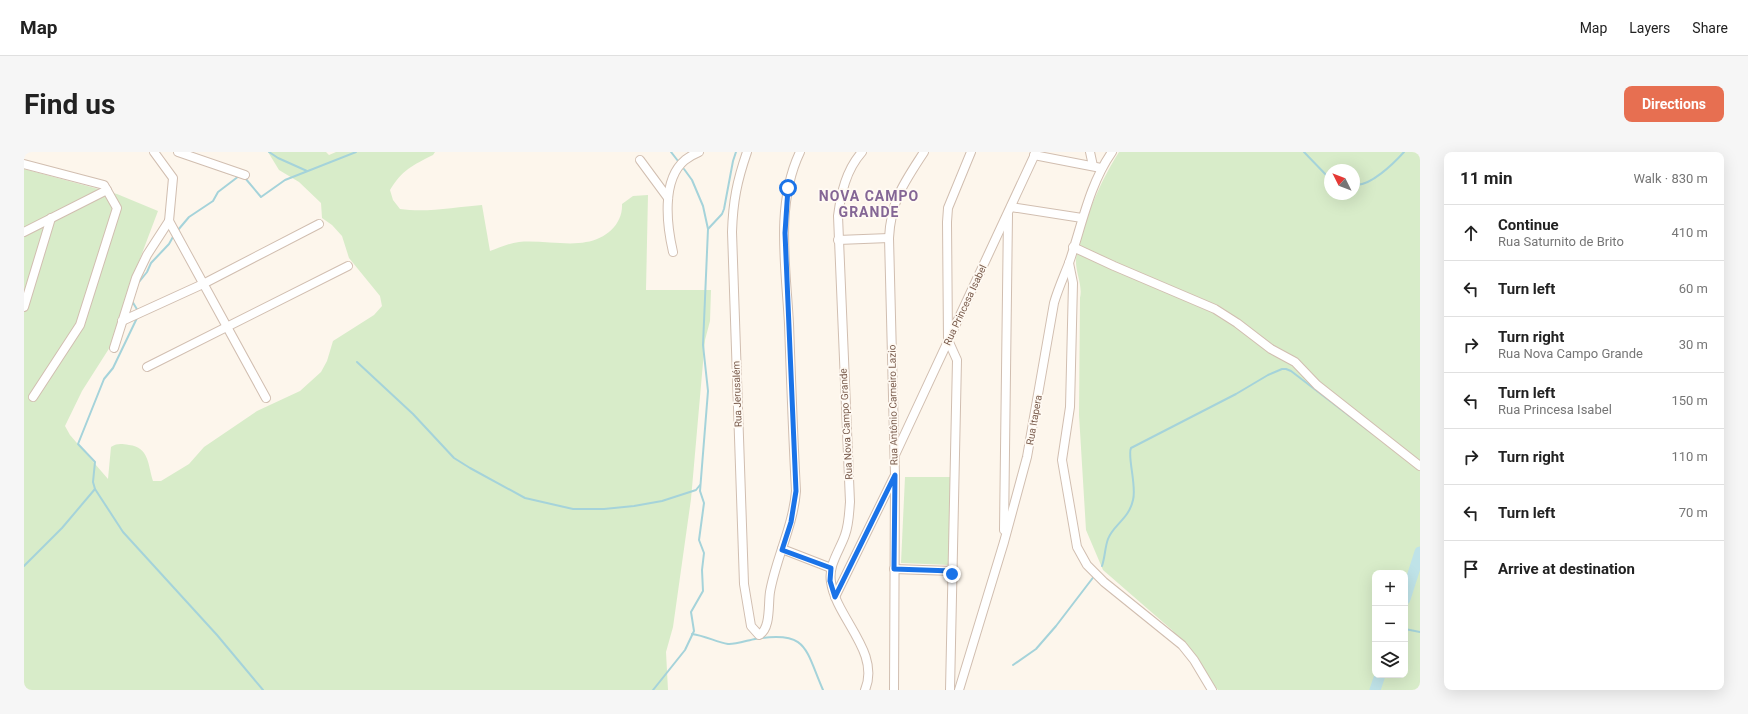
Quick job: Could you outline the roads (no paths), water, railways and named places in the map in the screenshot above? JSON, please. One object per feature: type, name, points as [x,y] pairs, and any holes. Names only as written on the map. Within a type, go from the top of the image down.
[{"type":"street","points":[[114,348],[136,278],[147,255],[169,221],[173,178],[154,152]]},
{"type":"street","points":[[178,152],[244,175]]},
{"type":"street","points":[[673,252],[668,230],[668,198],[672,178],[685,160],[699,152]]},
{"type":"street","name":"Rua Jerusalém","points":[[747,152],[737,182],[732,232],[744,584],[751,626],[759,635],[763,633],[766,626],[771,587],[782,550]]},
{"type":"street","points":[[800,152],[793,166],[788,188],[785,226],[796,491],[791,522],[782,550],[831,568]]},
{"type":"street","name":"Rua Nova Campo Grande","points":[[862,152],[848,174],[841,194],[838,216],[850,502],[848,524],[845,536],[831,568],[830,581],[835,597],[864,652],[868,665],[869,677],[864,690]]},
{"type":"street","name":"Rua Antônio Carneiro Lazio","points":[[894,690],[895,475],[889,238],[890,219],[895,199],[924,152]]},
{"type":"street","points":[[950,690],[957,360],[948,340],[948,208],[971,152]]},
{"type":"street","points":[[1090,152],[1097,167]]},
{"type":"street","name":"Rua Itapera","points":[[959,690],[1004,542],[1033,427],[1047,334],[1054,303],[1060,282],[1074,247],[1097,167],[1112,152]]},
{"type":"street","points":[[1035,153],[1097,167]]},
{"type":"street","name":"Rua Princesa Isabel","points":[[894,458],[1010,210],[1035,153]]},
{"type":"street","points":[[640,160],[668,198]]},
{"type":"street","points":[[24,164],[104,185],[117,208],[80,325],[33,397]]},
{"type":"street","points":[[24,232],[107,190]]},
{"type":"street","points":[[1004,542],[1010,210],[1082,218]]},
{"type":"street","points":[[24,307],[51,218]]},
{"type":"street","points":[[169,221],[266,398]]},
{"type":"street","points":[[122,321],[204,284],[319,224]]},
{"type":"street","points":[[838,240],[889,238]]},
{"type":"street","points":[[1074,247],[1114,266],[1215,309],[1237,323],[1271,349],[1295,362],[1317,385],[1420,466]]},
{"type":"street","points":[[1068,263],[1073,283],[1070,391],[1062,460],[1077,547],[1087,565],[1104,582],[1182,645],[1194,660],[1212,690]]},
{"type":"street","points":[[147,367],[348,266]]},
{"type":"street","points":[[835,597],[895,475]]},
{"type":"street","points":[[894,569],[952,571]]},
{"type":"waterway","points":[[269,152],[278,158],[307,171]]},
{"type":"waterway","points":[[245,178],[261,197],[285,180],[356,152]]},
{"type":"waterway","points":[[671,152],[678,161]]},
{"type":"waterway","points":[[708,229],[722,214],[724,209],[736,152]]},
{"type":"waterway","points":[[1304,152],[1324,173]]},
{"type":"waterway","points":[[1360,185],[1374,178],[1388,168],[1404,152]]},
{"type":"waterway","points":[[653,690],[685,650],[694,631],[691,612],[703,591],[702,570],[704,553],[699,540],[704,503],[700,491],[708,391],[703,345],[708,229],[703,206],[692,180],[684,169]]},
{"type":"waterway","points":[[178,230],[189,217],[213,201],[218,192],[239,176]]},
{"type":"waterway","points":[[139,282],[147,272],[151,263],[169,244],[174,235]]},
{"type":"waterway","points":[[132,301],[138,311]]},
{"type":"waterway","points":[[137,318],[113,368],[104,379],[78,444],[95,462],[93,482],[95,489],[123,532],[217,635],[263,690]]},
{"type":"waterway","points":[[357,362],[413,414],[454,458],[525,498],[573,509],[604,509],[662,501],[696,490],[700,485]]},
{"type":"waterway","points":[[1102,566],[1106,545],[1110,534],[1125,517],[1133,500],[1134,487],[1130,458],[1131,448],[1236,394],[1268,375],[1282,369],[1291,371],[1373,434]]},
{"type":"waterway","points":[[24,566],[62,528],[95,489]]},
{"type":"waterway","points":[[1408,590],[1420,552]]},
{"type":"waterway","points":[[1013,665],[1036,649],[1056,626],[1095,575]]},
{"type":"waterway","points":[[1408,630],[1420,632]]},
{"type":"waterway","points":[[692,634],[728,644],[772,637],[785,637],[795,640],[808,653],[823,690]]},
{"type":"waterway","points":[[1375,690],[1379,678]]},
{"type":"district","name":"NOVA CAMPO GRANDE","points":[[869,204]]}]
